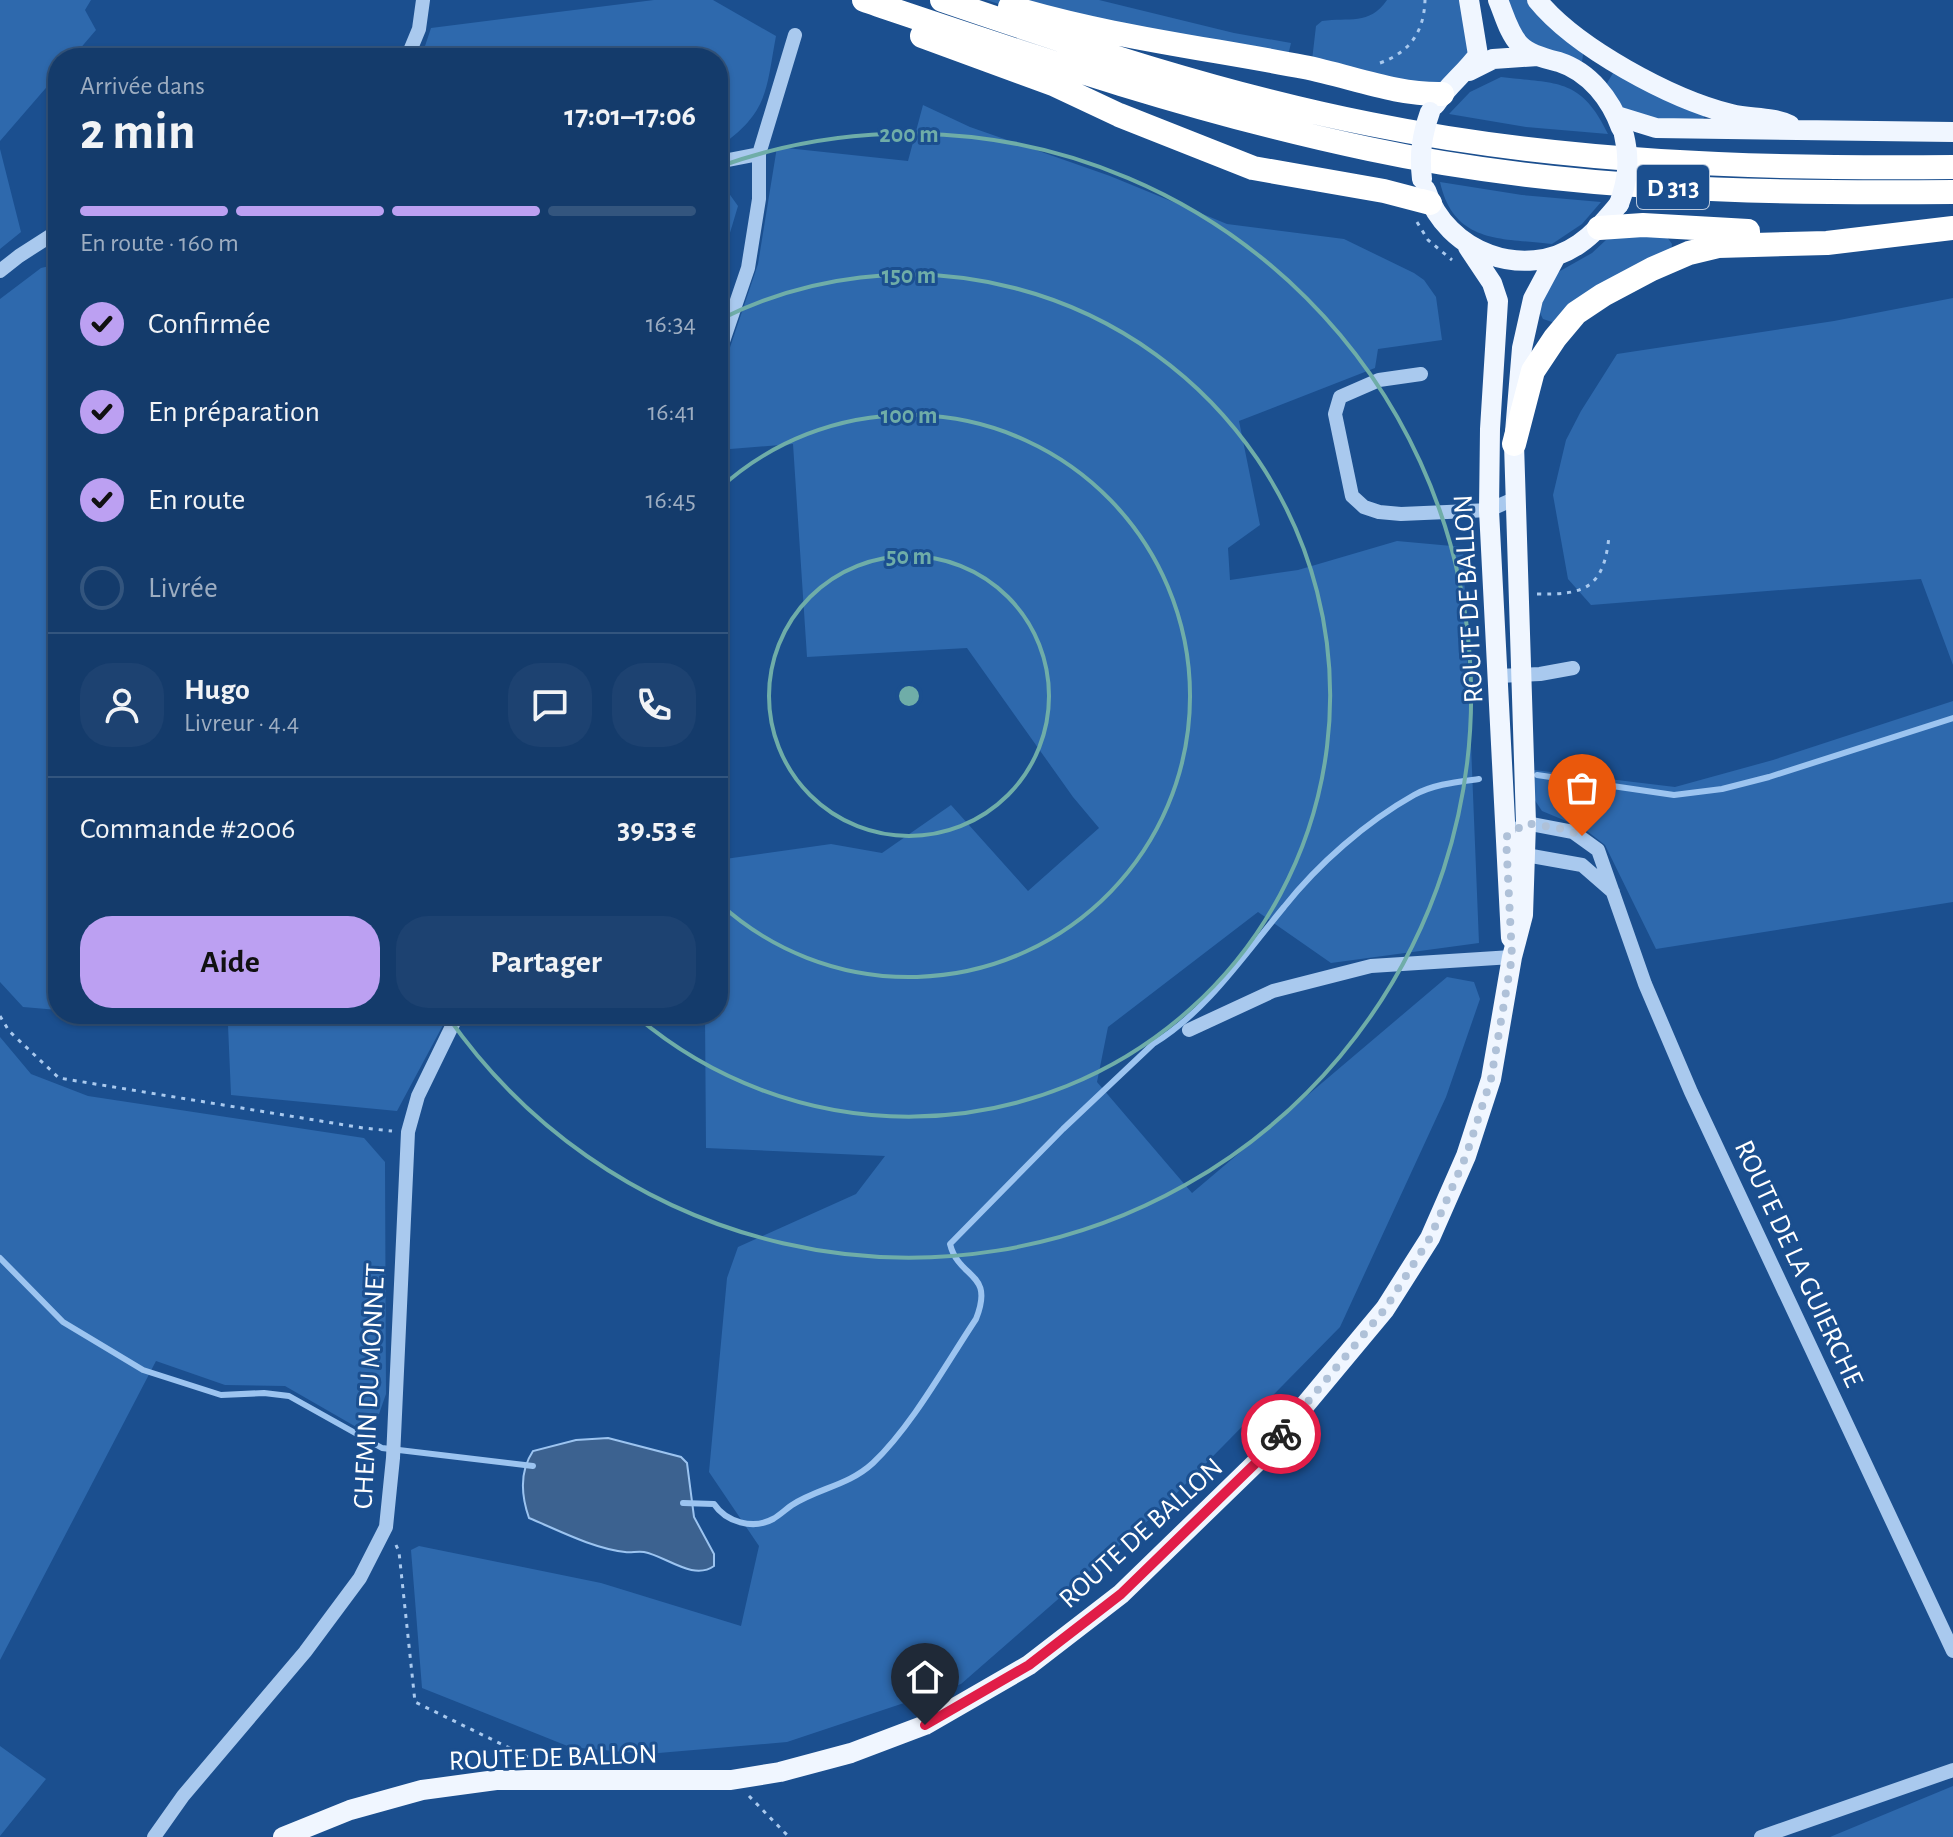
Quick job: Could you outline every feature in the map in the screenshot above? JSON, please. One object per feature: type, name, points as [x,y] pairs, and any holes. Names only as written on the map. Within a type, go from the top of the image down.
[{"type":"highway","name":"D 313","points":[[942,0],[1087,50],[1173,75],[1371,124],[1592,157],[1822,168],[1953,167]]},
{"type":"highway","points":[[986,0],[1055,21],[1311,69],[1419,94],[1436,103]]},
{"type":"highway","name":"D 313","points":[[866,1],[1135,89],[1231,117],[1371,150],[1526,175],[1673,188],[1822,194],[1953,192]]},
{"type":"highway","points":[[866,1],[882,21],[1053,84],[1119,115],[1253,168],[1420,193]]},
{"type":"highway","points":[[1599,228],[1643,225],[1859,239]]},
{"type":"highway","points":[[1514,444],[1533,371],[1576,313],[1603,295],[1689,253],[1718,246],[1827,243],[1953,228]]},
{"type":"main road","points":[[1469,0],[1478,55],[1436,103],[1421,144],[1420,193],[1447,227],[1461,255],[1488,255],[1519,261],[1556,256],[1578,245],[1599,228],[1619,204],[1626,184],[1628,155],[1608,99],[1593,83],[1567,65],[1538,56],[1520,46],[1498,0]]},
{"type":"main road","points":[[1537,0],[1579,39],[1654,83],[1695,103],[1733,114],[1775,118],[1804,132]]},
{"type":"main road","points":[[1465,73],[1493,59],[1538,56]]},
{"type":"main road","points":[[1620,126],[1804,132],[1953,132]]},
{"type":"main road","name":"ROUTE DE BALLON","points":[[1461,255],[1492,283],[1498,301],[1490,429],[1489,510],[1512,957]]},
{"type":"main road","name":"ROUTE DE BALLON","points":[[283,1837],[350,1810],[422,1790],[496,1780],[731,1780],[780,1772],[851,1753],[925,1725],[1029,1665],[1121,1594],[1261,1458],[1385,1309],[1430,1238],[1466,1156],[1491,1079],[1512,957],[1523,915],[1526,823],[1514,444],[1522,348],[1533,299],[1556,256]]},
{"type":"street","points":[[411,48],[419,29],[423,0]]},
{"type":"street","points":[[728,327],[748,268],[759,199],[759,154],[795,35]]},
{"type":"street","points":[[728,160],[759,154]]},
{"type":"street","points":[[0,271],[48,237]]},
{"type":"street","points":[[1421,374],[1379,380],[1340,397],[1335,414],[1352,496],[1364,507],[1401,514],[1489,510],[1514,499]]},
{"type":"street","points":[[1498,676],[1573,668]]},
{"type":"street","points":[[1526,823],[1506,837],[1526,855]]},
{"type":"street","name":"ROUTE DE LA GUIERCHE","points":[[1526,823],[1573,832],[1598,850],[1645,984],[1691,1092],[1953,1651]]},
{"type":"street","name":"ROUTE DE LA GUIERCHE","points":[[1526,855],[1582,865],[1613,892]]},
{"type":"street","points":[[1189,1030],[1273,991],[1371,966],[1512,957]]},
{"type":"street","name":"CHEMIN DU MONNET","points":[[154,1837],[183,1796],[305,1652],[360,1578],[386,1527],[394,1442],[408,1132],[418,1096],[453,1024]]},
{"type":"street","points":[[1761,1837],[1953,1770]]},
{"type":"path","points":[[1420,193],[1410,211],[1428,240],[1461,255]]},
{"type":"path","points":[[1518,593],[1567,594],[1590,586],[1602,572],[1609,536]]},
{"type":"path","points":[[0,1016],[9,1031],[59,1078],[363,1128],[408,1132]]},
{"type":"path","points":[[386,1527],[399,1552],[415,1702],[532,1759]]},
{"type":"path","points":[[731,1780],[789,1837]]},
{"type":"shaded area","points":[[0,0],[91,0],[85,10],[96,30],[81,48],[48,48],[48,86],[0,141]]},
{"type":"shaded area","points":[[654,0],[713,0],[776,36],[763,98],[749,121],[728,140],[728,48],[424,48],[431,28]]},
{"type":"shaded area","points":[[986,0],[1099,0],[1234,33],[1291,43],[1286,64],[1055,21]]},
{"type":"shaded area","points":[[1387,0],[1469,0],[1478,55],[1442,94],[1311,69],[1316,26],[1322,21],[1366,17]]},
{"type":"shaded area","points":[[1502,0],[1535,0],[1584,48],[1582,62],[1574,64],[1520,46]]},
{"type":"shaded area","points":[[1622,72],[1705,115],[1702,122],[1617,116],[1606,85],[1613,73]]},
{"type":"shaded area","points":[[1501,77],[1552,83],[1577,93],[1598,115],[1608,134],[1526,127],[1449,114],[1470,92]]},
{"type":"shaded area","points":[[923,105],[970,127],[1110,176],[1227,224],[1344,239],[1414,273],[1424,280],[1436,297],[1442,340],[1378,349],[1375,368],[1239,421],[1260,525],[1228,548],[1230,580],[1298,570],[1397,541],[1463,547],[1479,943],[1331,963],[1258,912],[1108,1027],[1097,1082],[1192,1193],[1447,977],[1474,982],[1480,999],[1446,1097],[1340,1327],[1160,1510],[961,1684],[787,1742],[647,1754],[570,1747],[422,1688],[411,1550],[419,1546],[601,1583],[741,1626],[759,1546],[709,1472],[727,1278],[738,1247],[856,1194],[885,1156],[706,1148],[705,1024],[728,1024],[728,859],[831,844],[882,853],[951,805],[1028,891],[1099,828],[1073,797],[967,648],[807,657],[793,444],[728,449],[728,353],[758,264],[777,147],[908,161]]},
{"type":"shaded area","points":[[0,149],[21,232],[0,249]]},
{"type":"shaded area","points":[[1440,182],[1522,195],[1601,202],[1582,224],[1552,244],[1498,238],[1468,227],[1456,217]]},
{"type":"shaded area","points":[[728,192],[738,206],[728,240]]},
{"type":"shaded area","points":[[1635,233],[1667,237],[1672,244],[1671,251],[1555,323],[1543,319],[1540,313],[1542,298],[1553,275],[1592,253],[1606,240]]},
{"type":"shaded area","points":[[48,266],[48,1009],[23,1007],[0,982],[0,299],[41,268]]},
{"type":"shaded area","points":[[1953,298],[1953,665],[1921,579],[1591,605],[1568,579],[1553,495],[1566,440],[1617,354],[1834,321]]},
{"type":"shaded area","points":[[1953,701],[1953,902],[1656,949],[1605,845],[1583,828],[1542,811],[1534,799],[1534,770],[1675,787],[1773,760]]},
{"type":"shaded area","points":[[217,1024],[444,1024],[397,1111],[231,1095],[228,1025]]},
{"type":"shaded area","points":[[0,1037],[31,1074],[88,1096],[364,1138],[385,1162],[386,1394],[379,1414],[365,1432],[285,1386],[225,1385],[156,1361],[0,1660]]},
{"type":"shaded area","points":[[608,1438],[681,1457],[687,1463],[694,1517],[714,1554],[714,1566],[697,1571],[644,1552],[600,1547],[529,1518],[523,1484],[525,1467],[533,1451],[576,1440]]},
{"type":"shaded area","points":[[0,1746],[46,1779],[0,1836]]},
{"type":"shaded area","points":[[1953,1786],[1953,1837],[1830,1837]]},
{"type":"waterway","points":[[1537,775],[1674,795],[1722,789],[1953,718]]},
{"type":"waterway","points":[[683,1503],[714,1504],[733,1520],[757,1524],[776,1517],[802,1499],[853,1477],[873,1463],[915,1413],[976,1319],[981,1292],[974,1277],[954,1256],[950,1244],[1063,1129],[1153,1044],[1208,999],[1297,891],[1344,845],[1378,818],[1422,791],[1479,779]]},
{"type":"waterway","points":[[0,1258],[63,1322],[143,1370],[221,1395],[264,1393],[289,1396],[382,1448],[533,1466]]},
{"type":"way so far","points":[[1281,1434],[1385,1309],[1430,1238],[1466,1156],[1491,1079],[1510,974],[1512,957],[1506,837],[1526,823],[1564,829],[1582,836]]},
{"type":"route","points":[[925,1725],[1029,1665],[1121,1594],[1261,1458],[1281,1434]]}]
